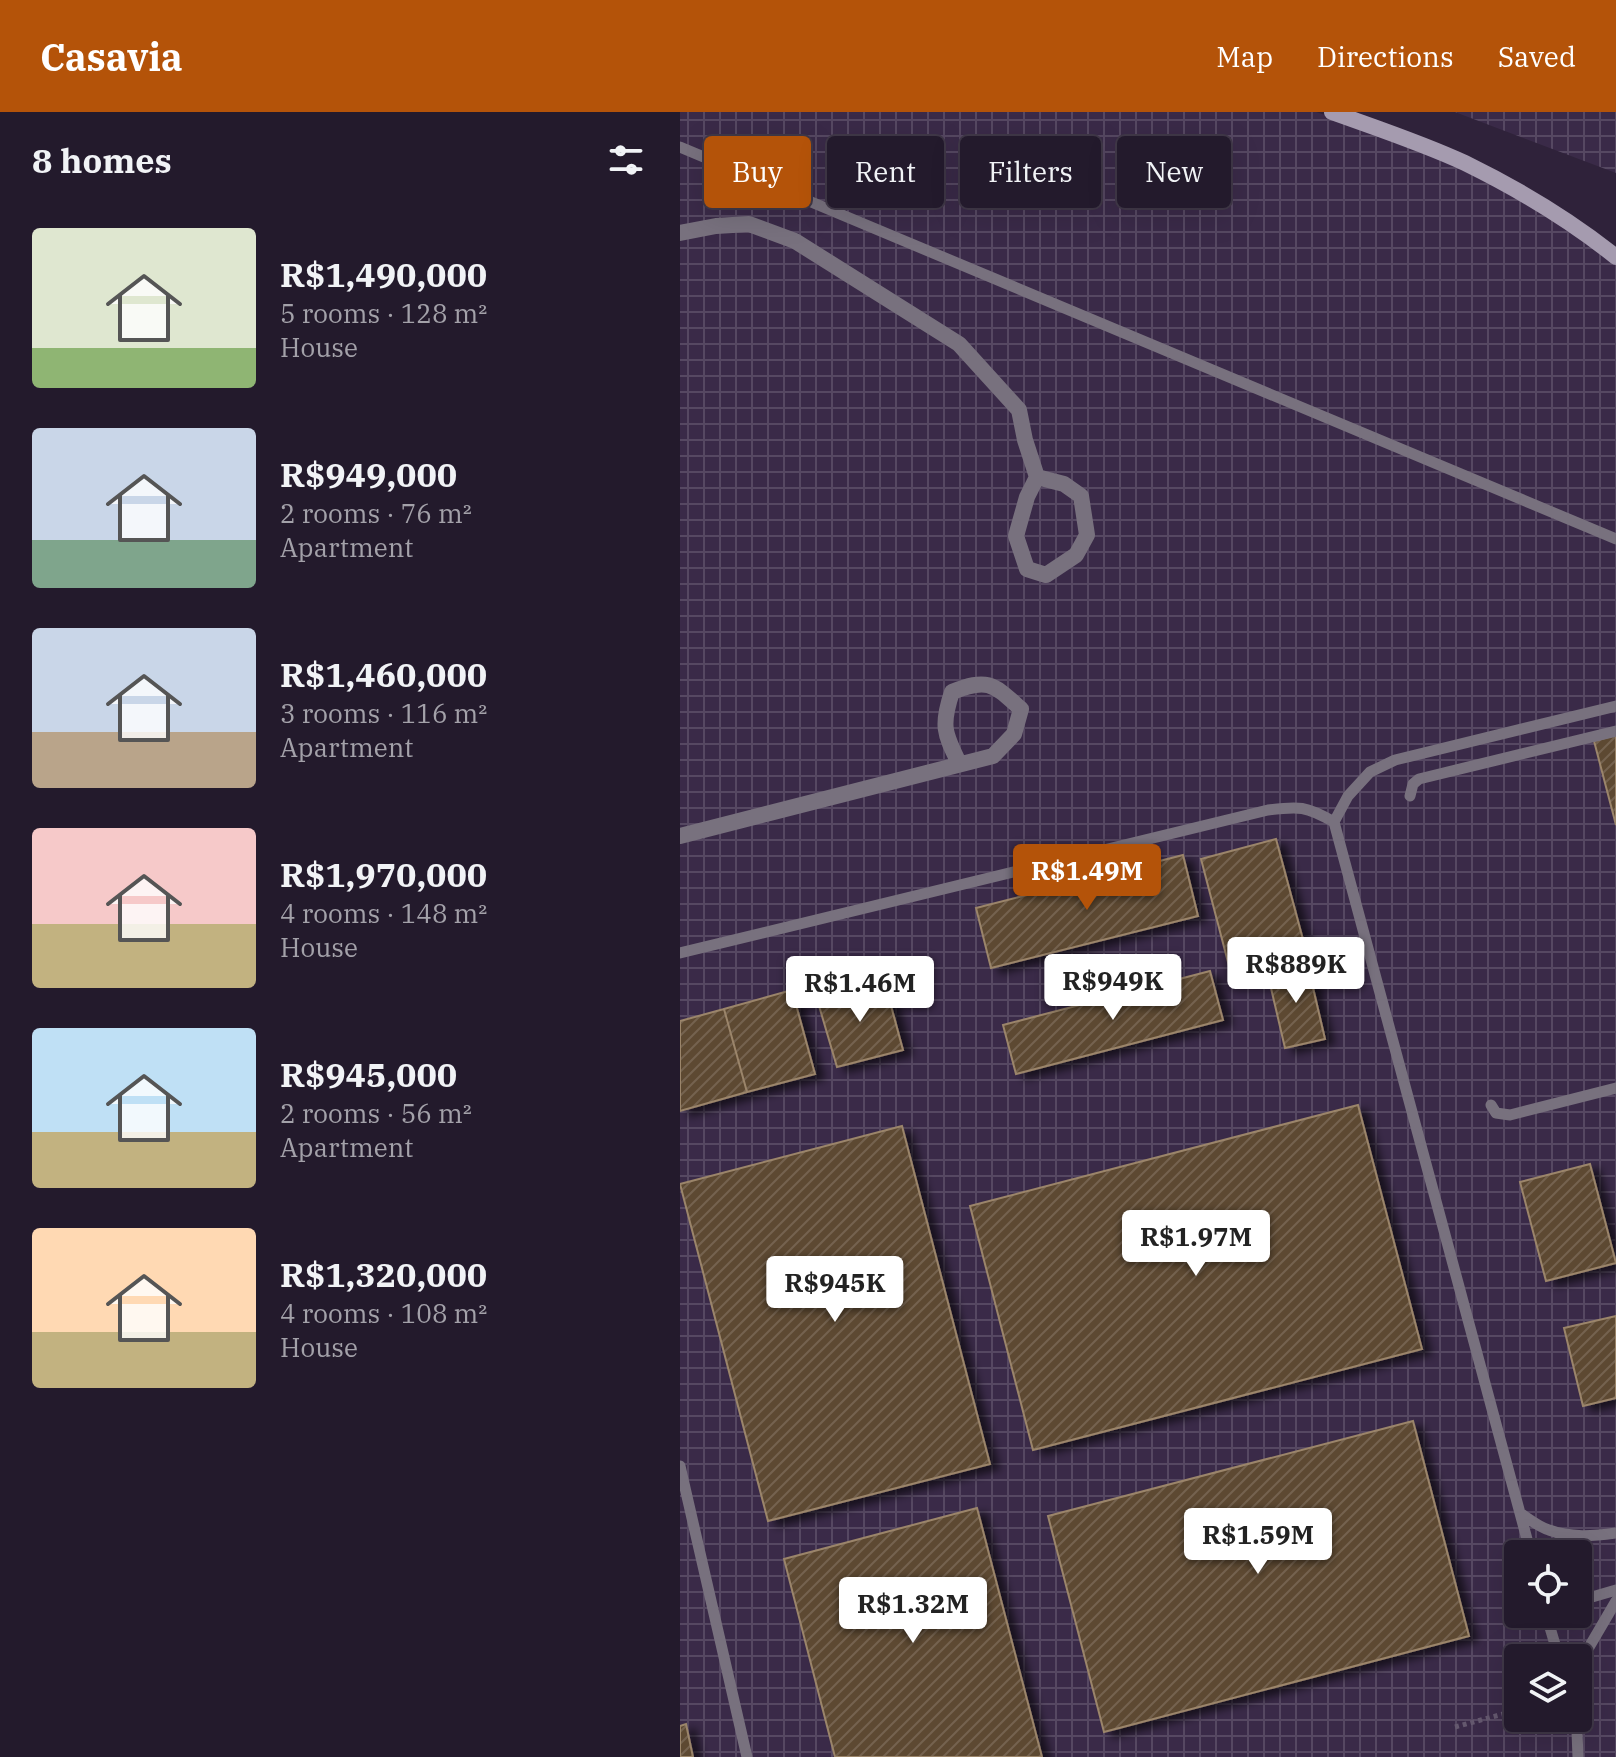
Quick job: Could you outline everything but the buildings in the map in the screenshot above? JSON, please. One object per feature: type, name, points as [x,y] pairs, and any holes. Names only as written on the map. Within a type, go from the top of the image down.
[{"type":"street","points":[[1332,112],[1462,162],[1526,195],[1616,257]]},
{"type":"street","points":[[680,233],[749,224],[795,241],[959,344],[1019,410],[1037,477],[1027,497],[1016,536],[1027,569],[1046,575],[1076,555],[1087,535],[1081,496],[1064,484],[1037,477]]},
{"type":"street","points":[[680,836],[993,756],[1014,734],[1021,709],[995,686],[970,684],[952,692],[944,715],[947,738],[959,763]]},
{"type":"lane","points":[[680,147],[1616,539]]},
{"type":"lane","points":[[1527,1540],[1334,822],[1348,796],[1370,772],[1395,760],[1616,706]]},
{"type":"lane","points":[[1410,796],[1413,784],[1419,779],[1616,731]]},
{"type":"lane","points":[[680,953],[1268,810],[1298,807],[1334,822]]},
{"type":"lane","points":[[1491,1105],[1496,1113],[1510,1115],[1616,1088]]},
{"type":"lane","points":[[680,1466],[747,1757]]},
{"type":"lane","points":[[1520,1513],[1547,1530],[1565,1534],[1589,1536],[1616,1533]]},
{"type":"lane","points":[[1592,1597],[1616,1590]]},
{"type":"lane","points":[[1591,1644],[1616,1601]]},
{"type":"lane","points":[[1577,1732],[1578,1757]]},
{"type":"path","points":[[1455,1727],[1504,1714]]},
{"type":"shaded area","points":[[680,112],[1316,112],[1462,162],[1616,257],[1616,1757],[680,1757]]},
{"type":"shaded area","points":[[1455,112],[1616,112],[1616,173]]}]
